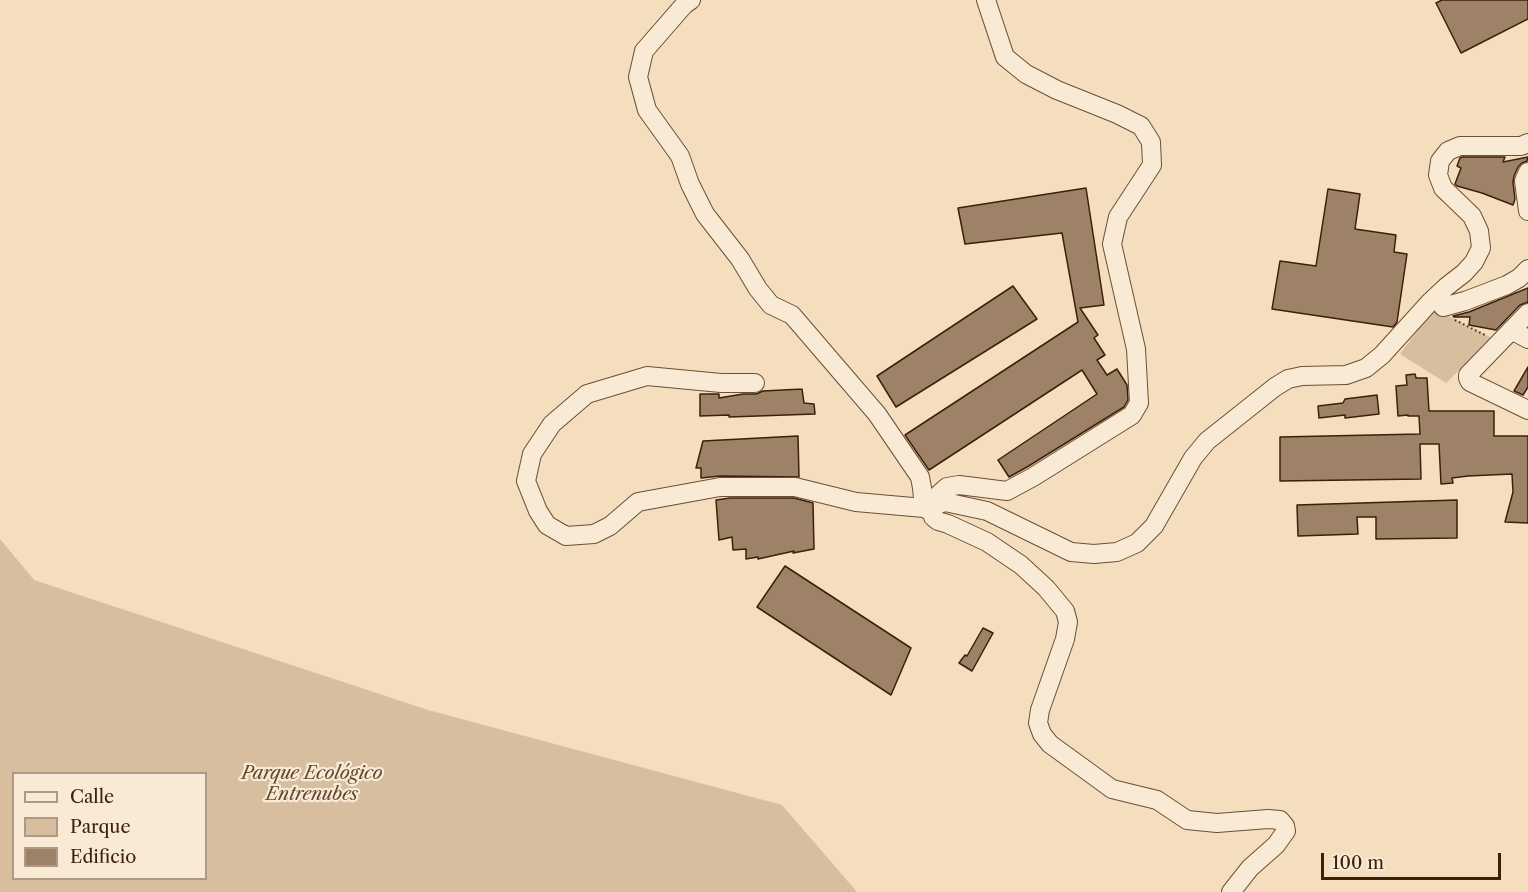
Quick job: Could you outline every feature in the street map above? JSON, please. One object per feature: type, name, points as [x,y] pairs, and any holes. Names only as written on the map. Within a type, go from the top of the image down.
[{"type":"street","points":[[690,0],[644,51],[638,78],[647,110],[680,156],[690,184],[705,214],[740,259],[758,289],[771,305],[792,315],[877,414],[920,477],[928,510],[933,517],[987,542],[1021,566],[1046,588],[1065,611],[1068,622],[1065,639],[1040,710],[1038,723],[1042,734],[1050,744],[1112,789],[1157,800],[1187,820],[1217,823],[1268,819],[1280,820],[1286,826],[1286,831],[1276,845],[1250,868],[1231,892]]},
{"type":"street","points":[[928,510],[940,492],[947,487],[959,485],[1007,491],[1132,415],[1139,403],[1136,349],[1112,244],[1118,217],[1152,165],[1151,142],[1142,126],[1057,90],[1026,74],[1005,57],[986,0]]},
{"type":"street","points":[[755,383],[721,383],[647,376],[587,394],[552,424],[532,454],[526,481],[538,511],[547,525],[566,536],[594,534],[610,526],[638,502],[720,487],[795,487],[856,502],[928,510],[945,502],[987,511],[1071,552],[1094,554],[1117,552],[1137,543],[1154,526],[1193,458],[1208,441],[1288,379],[1302,376],[1346,375],[1366,368],[1382,355],[1430,302],[1474,262],[1481,248],[1479,231],[1472,216],[1443,188],[1438,175],[1440,161],[1448,151],[1460,146],[1521,146],[1528,143]]},
{"type":"street","points":[[1526,177],[1528,211]]},
{"type":"street","points":[[1443,307],[1507,285],[1528,269]]},
{"type":"street","points":[[1528,313],[1468,375],[1470,382],[1528,410]]},
{"type":"street","points":[[1505,335],[1528,339]]},
{"type":"path","points":[[1443,307],[1450,317],[1505,335]]},
{"type":"green space","points":[[1439,302],[1450,317],[1492,338],[1446,383],[1400,354]]},
{"type":"green space","name":"Parque Ecológico Entrenubes","points":[[0,539],[34,580],[428,710],[782,805],[857,892],[0,892]]},
{"type":"building","points":[[1442,0],[1528,0],[1528,19],[1461,53],[1436,3]]},
{"type":"building","points":[[1462,157],[1505,157],[1503,162],[1528,157],[1527,161],[1518,167],[1514,176],[1513,205],[1457,186],[1455,184],[1461,168],[1457,166]]},
{"type":"building","points":[[1086,188],[1104,305],[1080,308],[1098,335],[1094,338],[1105,355],[1097,360],[1107,375],[1117,369],[1127,385],[1128,400],[1124,407],[1009,477],[998,460],[1097,394],[1082,370],[929,470],[905,435],[1078,322],[1062,233],[965,244],[958,208]]},
{"type":"building","points":[[1328,189],[1360,194],[1355,229],[1396,235],[1394,252],[1407,254],[1397,322],[1393,327],[1272,309],[1280,261],[1316,266]]},
{"type":"building","points":[[1013,286],[1037,319],[896,407],[877,376]]},
{"type":"building","points":[[1528,288],[1528,302],[1520,305],[1496,330],[1469,325],[1470,317],[1453,316],[1469,312]]},
{"type":"building","points":[[1528,367],[1528,387],[1523,395],[1514,391]]},
{"type":"building","points":[[1415,374],[1416,378],[1427,378],[1429,411],[1494,411],[1494,436],[1528,436],[1528,523],[1505,522],[1513,492],[1512,474],[1452,478],[1453,483],[1441,484],[1439,444],[1420,444],[1421,479],[1280,481],[1280,437],[1420,434],[1419,416],[1398,416],[1396,386],[1407,385],[1406,375]]},
{"type":"building","points":[[802,389],[804,403],[814,404],[815,414],[700,416],[700,394],[719,394],[719,398],[756,394],[763,391]]},
{"type":"building","points":[[1377,395],[1379,414],[1319,418],[1318,406],[1343,403],[1345,399]]},
{"type":"building","points":[[798,436],[799,477],[720,476],[701,478],[701,468],[696,468],[703,441]]},
{"type":"building","points":[[794,498],[813,503],[814,549],[746,559],[746,549],[733,550],[732,537],[719,540],[716,500]]},
{"type":"building","points":[[1457,500],[1457,538],[1376,539],[1376,517],[1357,517],[1358,534],[1298,536],[1297,505]]},
{"type":"building","points":[[785,566],[911,648],[891,695],[757,607]]},
{"type":"building","points":[[983,628],[993,633],[972,671],[959,663],[965,655],[967,656]]}]
